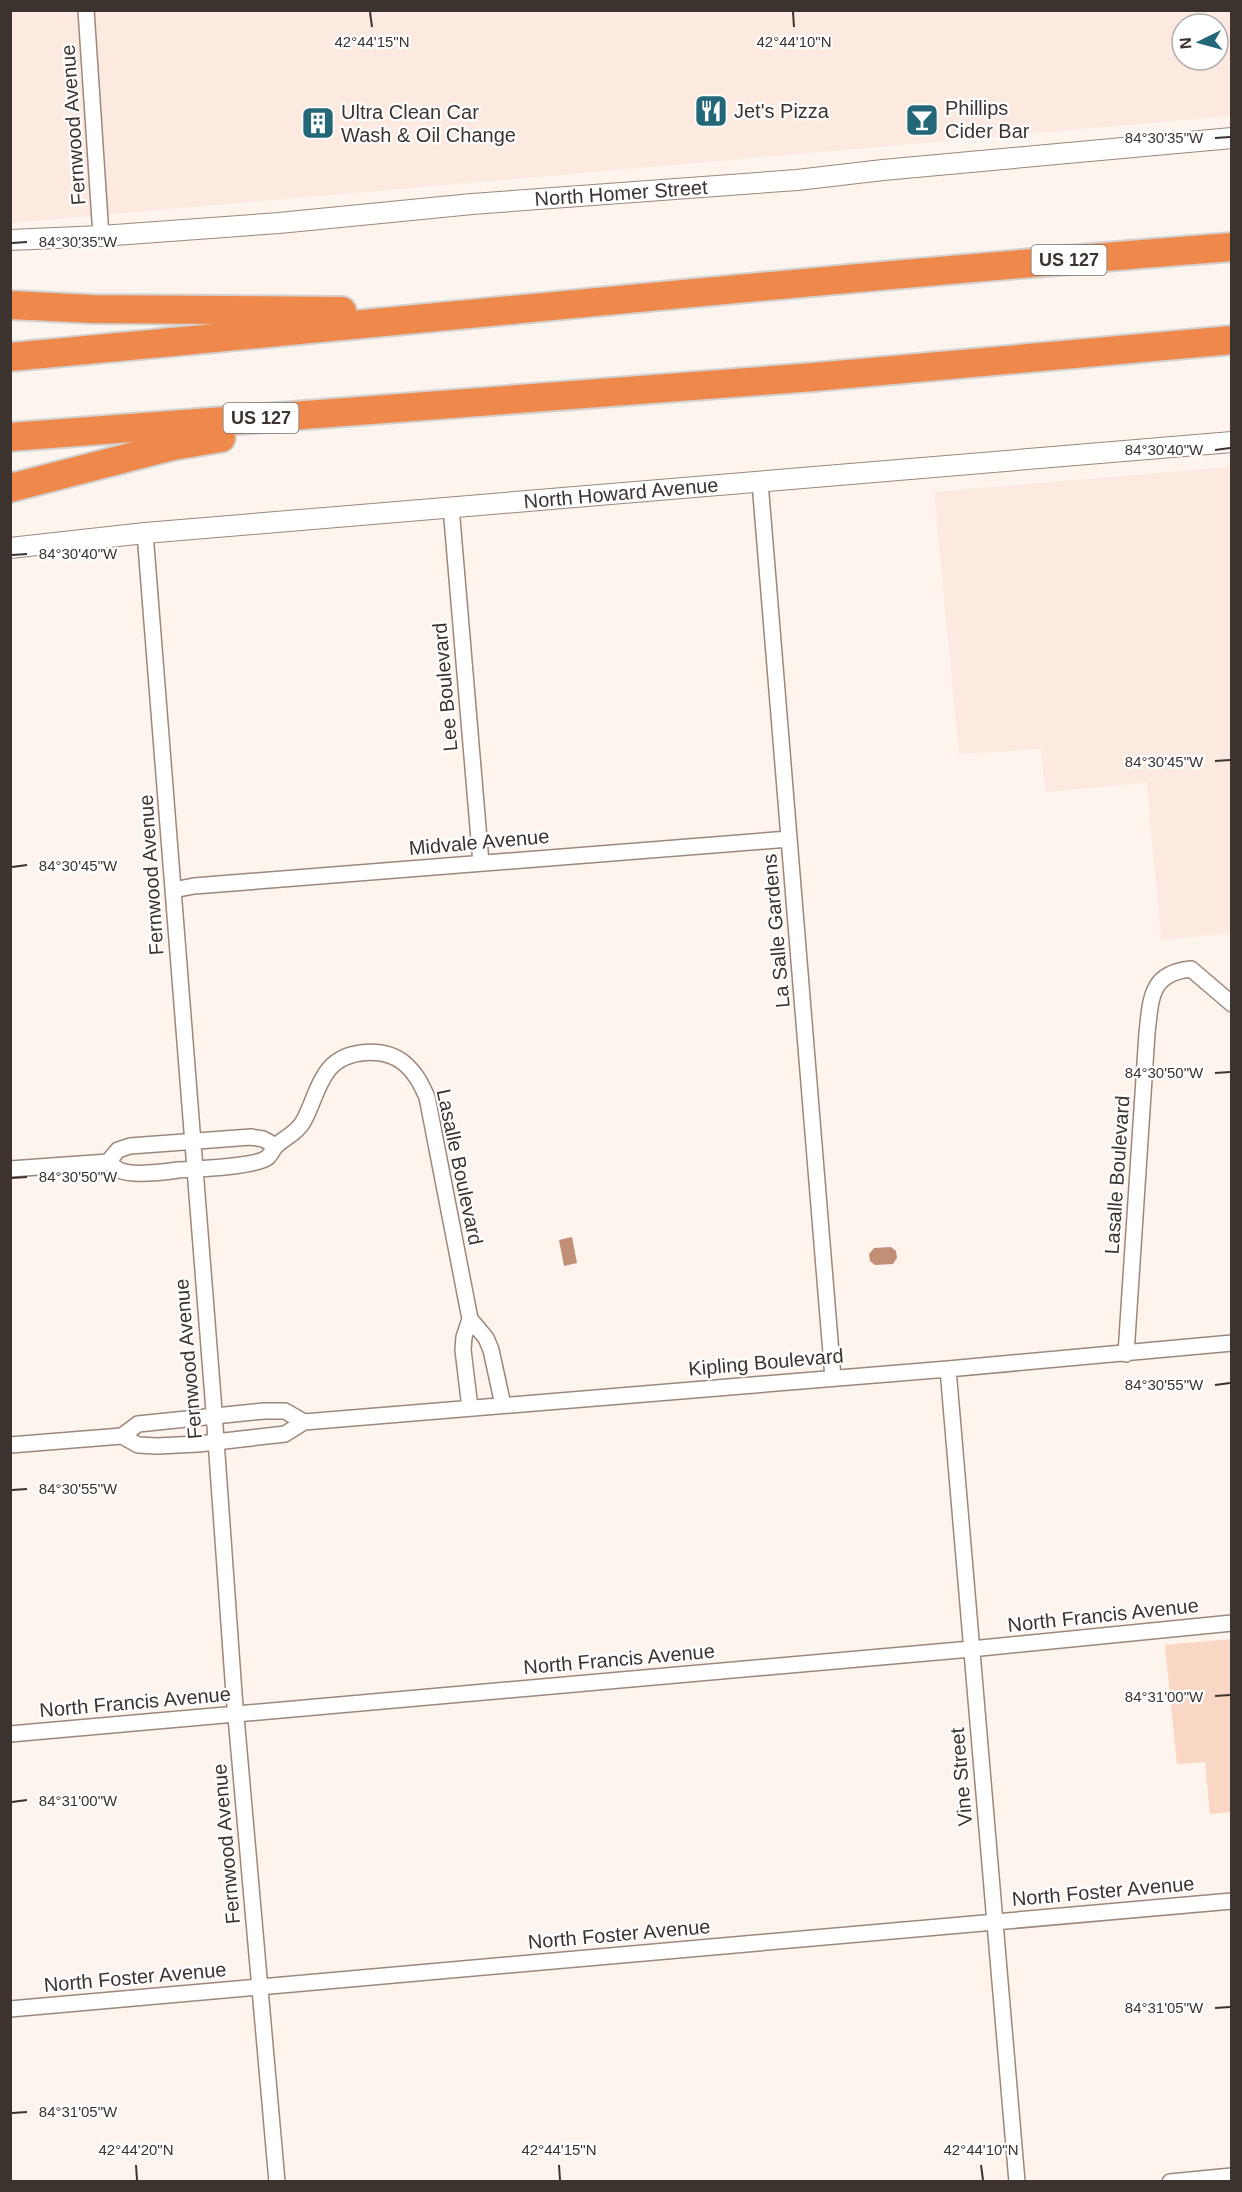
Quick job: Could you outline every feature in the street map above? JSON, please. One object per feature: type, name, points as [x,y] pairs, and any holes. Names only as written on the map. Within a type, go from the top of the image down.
[{"type":"highway","name":"US 127","points":[[10,357],[596,304],[795,283],[1232,247]]},
{"type":"highway","points":[[10,305],[92,309],[503,312]]},
{"type":"highway","name":"US 127","points":[[10,437],[603,393],[1232,340]]},
{"type":"highway","points":[[10,488],[173,446],[511,400]]},
{"type":"street","name":"Fernwood Avenue","points":[[86,10],[101,237]]},
{"type":"street","name":"North Homer Street","points":[[10,240],[101,237],[279,223],[472,204],[827,177],[1232,138]]},
{"type":"street","name":"North Howard Avenue","points":[[10,548],[145,533],[1232,442]]},
{"type":"street","name":"La Salle Gardens","points":[[760,482],[833,1378]]},
{"type":"street","name":"Lee Boulevard","points":[[451,507],[481,863]]},
{"type":"street","name":"Fernwood Avenue","points":[[145,533],[236,1714],[278,2181]]},
{"type":"street","name":"Midvale Avenue","points":[[173,890],[194,886],[789,839]]},
{"type":"street","name":"Lasalle Boulevard","points":[[1126,1354],[1147,1033],[1152,995],[1164,977],[1175,971],[1191,969],[1232,1004]]},
{"type":"street","name":"Lasalle Boulevard","points":[[10,1169],[108,1162],[120,1171],[131,1172],[253,1163],[267,1158],[276,1146],[291,1137],[303,1122],[318,1085],[330,1067],[348,1056],[366,1052],[387,1055],[403,1062],[418,1077],[427,1097],[470,1319],[486,1338],[491,1350],[503,1405]]},
{"type":"street","points":[[108,1162],[118,1150],[130,1146],[251,1137],[263,1139],[276,1146]]},
{"type":"street","name":"Lasalle Boulevard","points":[[470,1319],[464,1336],[463,1350],[470,1408]]},
{"type":"street","name":"Kipling Boulevard","points":[[122,1436],[138,1445],[216,1442],[285,1434],[304,1422],[1126,1354],[1232,1343]]},
{"type":"street","name":"Vine Street","points":[[948,1369],[1017,2181]]},
{"type":"street","name":"Kipling Boulevard","points":[[10,1445],[122,1436],[138,1424],[264,1411],[285,1412],[304,1422]]},
{"type":"street","name":"North Francis Avenue","points":[[10,1734],[971,1649],[1232,1623]]},
{"type":"street","name":"North Foster Avenue","points":[[10,2009],[1232,1901]]},
{"type":"street","points":[[1170,2181],[1232,2176]]},
{"type":"shaded area","points":[[11,11],[1231,11],[1231,116],[11,223]]},
{"type":"shaded area","points":[[1231,467],[1231,933],[1161,940],[1147,783],[1045,792],[1041,749],[959,754],[934,492]]},
{"type":"shaded area","points":[[572,1237],[577,1263],[564,1266],[559,1240]]},
{"type":"shaded area","points":[[891,1247],[896,1251],[897,1258],[893,1264],[875,1265],[870,1261],[869,1254],[874,1248]]},
{"type":"shaded area","points":[[1231,1639],[1231,1812],[1210,1814],[1205,1762],[1177,1764],[1165,1645]]},
{"type":"place","name":"Jet's Pizza","points":[[711,111]]},
{"type":"place","name":"Phillips Cider Bar","points":[[922,120]]},
{"type":"place","name":"Ultra Clean Car Wash & Oil Change","points":[[318,123]]}]
